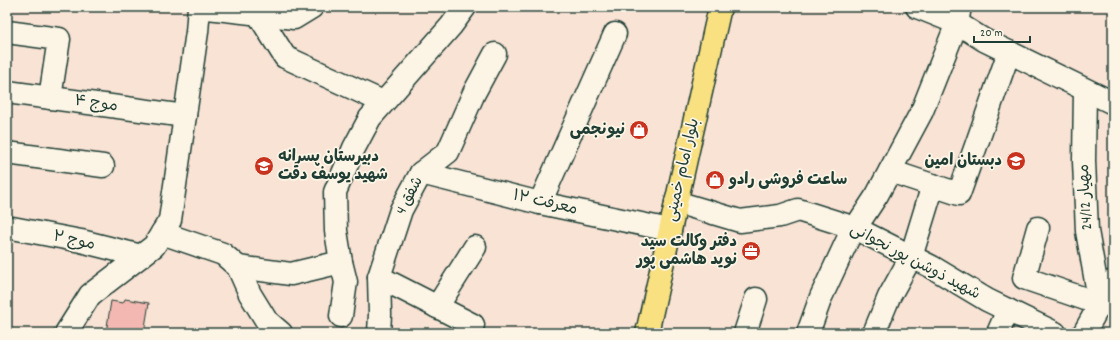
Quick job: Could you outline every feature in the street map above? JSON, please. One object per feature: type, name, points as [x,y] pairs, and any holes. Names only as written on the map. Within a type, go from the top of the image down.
[{"type":"main road","name":"بلوار امام خمینی","points":[[646,333],[720,7]]},
{"type":"street","points":[[66,333],[90,295],[154,246],[170,220],[199,7],[294,18],[312,7]]},
{"type":"street","points":[[341,316],[346,282],[336,231],[335,192],[354,148],[370,118],[451,26],[465,7]]},
{"type":"street","points":[[918,7],[959,15],[984,40],[1113,104]]},
{"type":"street","points":[[258,14],[285,57],[383,102]]},
{"type":"street","points":[[808,333],[821,297],[848,239],[877,196],[922,112],[959,15]]},
{"type":"street","points":[[7,32],[59,39],[50,98]]},
{"type":"street","points":[[540,203],[615,34]]},
{"type":"street","points":[[890,171],[959,194],[1009,52]]},
{"type":"street","name":"شفق 4","points":[[379,333],[380,314],[378,277],[401,210],[421,173],[448,152],[474,94],[495,54]]},
{"type":"street","name":"مهیار 24/12","points":[[1085,90],[1084,161],[1087,231],[1100,304]]},
{"type":"street","name":"موج ۴","points":[[7,92],[185,116]]},
{"type":"street","points":[[7,153],[103,166]]},
{"type":"street","name":"معرفت ۱۲","points":[[421,173],[540,203],[670,230]]},
{"type":"street","points":[[874,333],[889,297],[911,257],[933,185]]},
{"type":"street","name":"شهید ذوشن پور نجوانی","points":[[676,202],[740,221],[780,216],[798,210],[855,228],[932,267],[987,300],[1056,333]]},
{"type":"street","points":[[1038,228],[1024,278],[1100,304]]},
{"type":"street","name":"موج ۲","points":[[8,231],[81,241],[142,256]]},
{"type":"street","points":[[162,233],[223,254],[238,267],[250,294],[266,320],[280,333]]},
{"type":"street","points":[[437,307],[475,248]]},
{"type":"street","points":[[238,267],[292,274],[341,262]]},
{"type":"street","points":[[378,277],[473,325],[469,333]]},
{"type":"street","points":[[1084,333],[1113,281]]},
{"type":"street","points":[[745,333],[756,299]]},
{"type":"street","points":[[998,333],[1008,310]]},
{"type":"building","points":[[125,299],[149,303],[144,333],[106,333],[111,301],[123,303]]},
{"type":"place","name":"نیونجمی","points":[[639,130]]},
{"type":"place","name":"دبستان امین","points":[[1016,161]]},
{"type":"place","name":"دبیرستان پسرانه شهید یوسف دقت","points":[[264,166]]},
{"type":"place","name":"ساعت فروشی رادو","points":[[715,180]]},
{"type":"place","name":"دفتر وکالت سید نوید هاشمی پور","points":[[751,251]]}]
